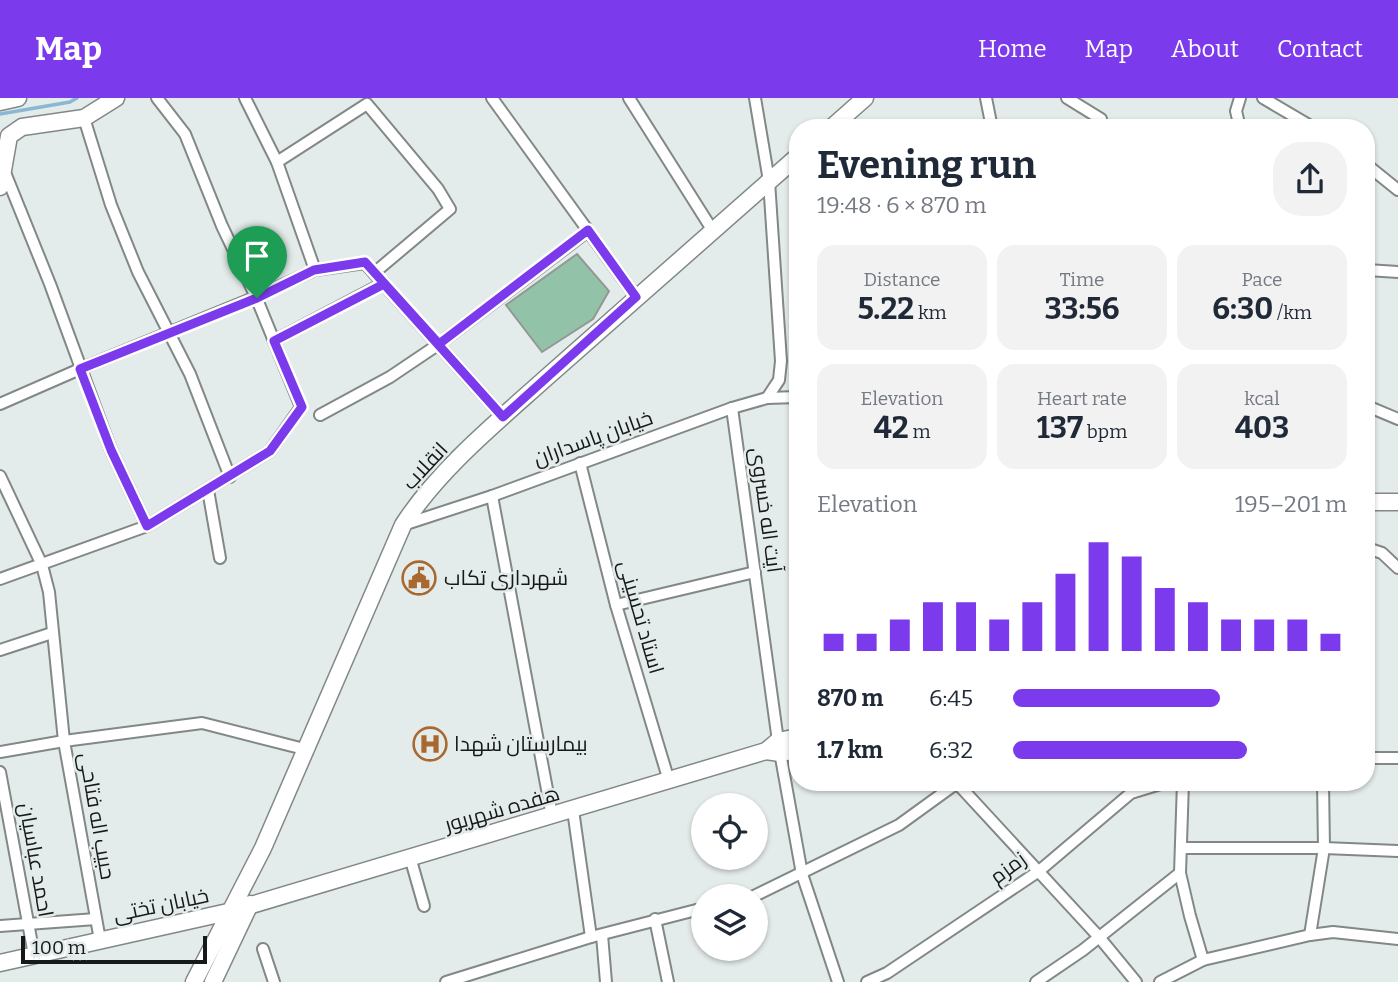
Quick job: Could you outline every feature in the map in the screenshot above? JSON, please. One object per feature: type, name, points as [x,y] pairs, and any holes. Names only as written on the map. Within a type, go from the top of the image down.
[{"type":"main road","points":[[0,103],[18,98]]},
{"type":"main road","points":[[0,187],[9,136],[22,127],[84,118],[116,98]]},
{"type":"main road","points":[[841,119],[865,98]]},
{"type":"main road","name":"انقلاب","points":[[194,982],[263,848],[403,525],[421,496],[503,417],[789,164]]},
{"type":"main road","points":[[1375,502],[1398,502]]},
{"type":"main road","name":"هفده شهریور","points":[[250,904],[573,810],[775,749],[789,742]]},
{"type":"main road","name":"هفده شهریور","points":[[775,749],[789,750]]},
{"type":"main road","points":[[213,982],[250,904]]},
{"type":"main road","name":"خیابان تختی","points":[[0,963],[228,912],[250,904]]},
{"type":"street","points":[[245,98],[277,162],[314,270]]},
{"type":"street","points":[[492,98],[636,297]]},
{"type":"street","points":[[629,98],[713,231]]},
{"type":"street","points":[[755,98],[769,181],[781,361],[779,380],[767,398]]},
{"type":"street","points":[[986,98],[990,119]]},
{"type":"street","points":[[1067,98],[1101,119]]},
{"type":"street","points":[[1238,119],[1236,111],[1240,98]]},
{"type":"street","points":[[1263,98],[1299,119]]},
{"type":"street","points":[[0,579],[147,526],[270,451],[302,407],[257,298],[222,226],[185,134],[160,99]]},
{"type":"street","points":[[277,162],[367,104],[439,189],[450,209],[374,273]]},
{"type":"street","points":[[84,118],[111,205],[138,272],[190,374],[230,477]]},
{"type":"street","points":[[3,167],[50,284],[111,450],[147,526]]},
{"type":"street","points":[[1375,173],[1398,190]]},
{"type":"street","points":[[320,415],[390,377],[439,344],[588,230]]},
{"type":"street","points":[[0,404],[257,298],[314,270],[365,262],[503,417]]},
{"type":"street","points":[[1375,271],[1398,272]]},
{"type":"street","points":[[274,341],[384,284]]},
{"type":"street","name":"خیابان پاسداران","points":[[403,525],[492,496],[732,408],[767,398],[789,397]]},
{"type":"street","name":"آیت اله خسروی","points":[[732,408],[755,572],[775,749],[802,874],[838,982]]},
{"type":"street","points":[[1375,409],[1398,419]]},
{"type":"street","name":"استاد تحسینی","points":[[580,463],[616,605],[669,781]]},
{"type":"street","name":"حبیب اله فتاحی","points":[[0,476],[43,565],[49,592],[64,741],[100,940]]},
{"type":"street","points":[[208,490],[220,558]]},
{"type":"street","points":[[492,496],[552,816]]},
{"type":"street","points":[[1375,551],[1382,553],[1398,568]]},
{"type":"street","points":[[616,605],[755,572]]},
{"type":"street","points":[[0,650],[52,634]]},
{"type":"street","points":[[0,752],[202,723],[304,749]]},
{"type":"street","points":[[1375,758],[1398,758]]},
{"type":"street","name":"احمد عباسیان","points":[[0,772],[34,956]]},
{"type":"street","points":[[768,890],[899,825],[945,791]]},
{"type":"street","points":[[965,791],[1099,937],[1136,982]]},
{"type":"street","name":"زمزم","points":[[867,982],[898,966],[1039,871],[1130,793],[1137,791]]},
{"type":"street","points":[[1184,791],[1180,873],[1203,960]]},
{"type":"street","points":[[1310,935],[1324,848],[1323,791]]},
{"type":"street","points":[[573,810],[606,982]]},
{"type":"street","points":[[1182,848],[1398,850]]},
{"type":"street","points":[[410,857],[424,905]]},
{"type":"street","points":[[1036,982],[1083,950],[1180,873]]},
{"type":"street","points":[[447,982],[655,919],[691,911]]},
{"type":"street","points":[[0,926],[96,919]]},
{"type":"street","points":[[655,919],[668,982]]},
{"type":"street","points":[[1160,982],[1203,960],[1310,935],[1334,932],[1398,939]]},
{"type":"street","points":[[263,949],[274,982]]},
{"type":"building","points":[[577,254],[609,291],[593,319],[542,352],[506,305]]},
{"type":"waterway","points":[[0,114],[70,102],[77,98]]},
{"type":"place","name":"شهرداری تکاب","points":[[419,578]]},
{"type":"place","name":"بیمارستان شهدا","points":[[430,744]]},
{"type":"route","points":[[588,230],[636,297],[503,417],[384,284],[274,341],[302,407],[270,451],[147,526],[111,450],[80,369],[257,298],[314,270],[365,262],[439,344],[588,230]]}]
